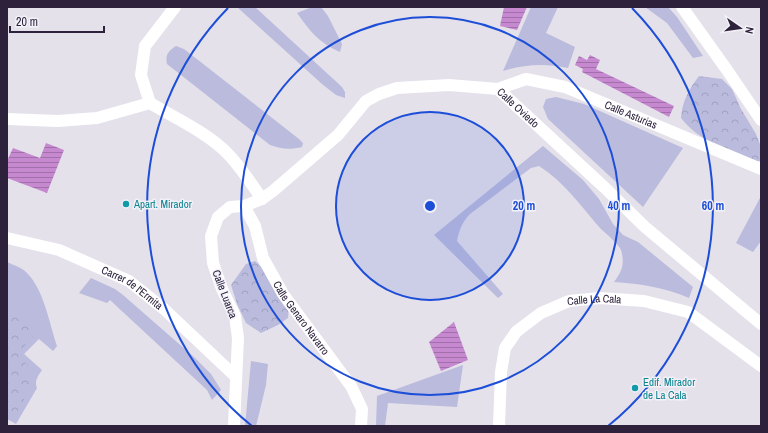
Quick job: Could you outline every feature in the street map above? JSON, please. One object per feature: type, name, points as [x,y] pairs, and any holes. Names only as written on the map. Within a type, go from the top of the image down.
[{"type":"street","points":[[175,7],[146,46],[140,75],[150,103],[199,131],[223,149],[240,167],[262,199]]},
{"type":"street","points":[[682,7],[761,120]]},
{"type":"street","name":"Calle Asturias","points":[[498,89],[526,78],[565,87],[761,169]]},
{"type":"street","name":"Calle Oviedo","points":[[244,206],[262,199],[273,191],[338,135],[366,101],[379,94],[397,88],[449,85],[498,89],[645,227],[761,324]]},
{"type":"street","points":[[7,120],[58,121],[97,118],[150,103]]},
{"type":"street","name":"Calle Luarca","points":[[234,426],[235,376],[238,338],[235,316],[222,289],[213,263],[211,236],[218,217],[230,208],[244,206]]},
{"type":"street","name":"Calle Genaro Navarro","points":[[244,206],[255,226],[263,258],[283,294],[351,386],[362,409],[361,426]]},
{"type":"street","name":"Carrer de l'Ermita","points":[[7,238],[59,250],[129,281],[164,309],[235,376]]},
{"type":"street","name":"Calle La Cala","points":[[499,426],[501,372],[505,348],[516,332],[528,323],[541,314],[569,301],[600,298],[644,301],[688,312],[761,366]]},
{"type":"green space","points":[[237,7],[255,7],[342,87],[345,92],[345,98],[336,95],[322,84]]},
{"type":"green space","points":[[312,7],[321,7],[328,16],[342,44],[340,52],[326,45],[316,36],[297,13]]},
{"type":"green space","points":[[531,7],[558,7],[546,33],[575,47],[568,68],[551,65],[535,65],[503,71]]},
{"type":"green space","points":[[645,7],[668,7],[677,17],[703,56],[693,58],[667,23]]},
{"type":"green space","points":[[176,46],[184,49],[299,139],[303,143],[302,147],[286,149],[270,145],[167,64],[166,58],[168,54]]},
{"type":"green space","points":[[699,76],[722,79],[732,89],[741,109],[756,134],[761,147],[761,160],[757,162],[726,150],[706,140],[688,126],[681,118],[687,96]]},
{"type":"green space","points":[[556,97],[584,104],[683,148],[643,207],[548,119],[543,107],[546,99]]},
{"type":"green space","points":[[543,146],[583,180],[599,199],[613,224],[623,235],[638,242],[693,287],[689,298],[671,291],[614,282],[621,271],[623,263],[620,248],[600,228],[564,187],[539,166],[531,168],[470,214],[463,223],[459,234],[457,241],[503,294],[498,298],[434,235]]},
{"type":"green space","points":[[761,196],[761,241],[753,252],[736,243]]},
{"type":"green space","points":[[255,261],[290,294],[288,318],[278,325],[261,333],[246,323],[237,304],[231,285],[246,264]]},
{"type":"green space","points":[[7,262],[24,270],[32,279],[42,297],[57,346],[53,351],[39,339],[24,354],[42,370],[36,381],[37,388],[16,424],[7,419]]},
{"type":"green space","points":[[91,278],[115,289],[123,295],[194,357],[211,374],[221,390],[212,400],[207,390],[110,300],[107,303],[79,293]]},
{"type":"green space","points":[[7,314],[26,322],[36,333],[23,348],[21,358],[32,370],[31,387],[14,417],[7,414]]},
{"type":"green space","points":[[251,361],[268,364],[266,385],[256,426],[245,426]]},
{"type":"green space","points":[[463,365],[457,407],[388,403],[385,426],[376,426],[377,396]]},
{"type":"shaded area","points":[[504,7],[527,7],[517,30],[500,26]]},
{"type":"shaded area","points":[[590,55],[600,60],[596,69],[674,106],[669,117],[582,72],[583,69],[575,65],[579,56],[587,60]]},
{"type":"shaded area","points":[[46,143],[64,150],[47,193],[7,178],[7,161],[13,148],[40,158]]},
{"type":"shaded area","points":[[454,322],[468,360],[441,371],[429,342]]},
{"type":"place","name":"Apart. Mirador","points":[[126,204]]},
{"type":"place","name":"Edif. Mirador de La Cala","points":[[635,388]]}]
